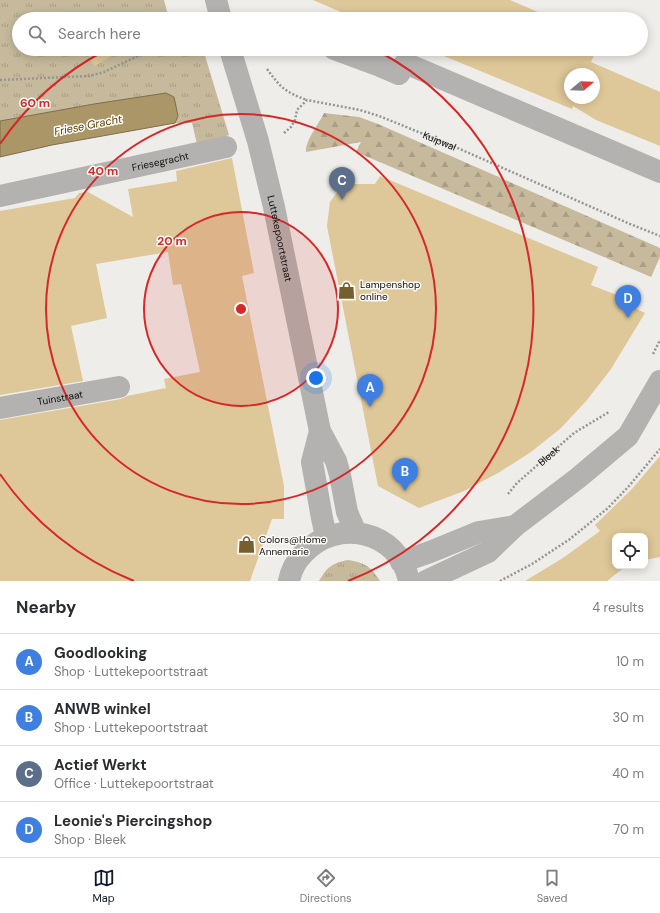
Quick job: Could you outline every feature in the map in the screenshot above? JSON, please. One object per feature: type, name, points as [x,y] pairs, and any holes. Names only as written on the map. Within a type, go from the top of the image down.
[{"type":"street","points":[[216,0],[219,12]]},
{"type":"street","name":"Luttekepoortstraat","points":[[232,56],[258,141],[274,207],[320,431],[336,461],[347,512],[356,533]]},
{"type":"street","points":[[352,56],[399,74],[405,63],[660,172]]},
{"type":"street","name":"Friesegracht","points":[[0,196],[226,147]]},
{"type":"street","points":[[426,581],[488,552],[516,526],[578,478],[628,436],[660,381]]},
{"type":"street","name":"Tuinstraat","points":[[0,408],[119,388]]},
{"type":"street","name":"Luttekepoortstraat","points":[[320,431],[312,462],[326,536]]},
{"type":"street","points":[[289,581],[297,560],[310,546],[326,536],[342,532],[356,533],[373,537],[386,545],[395,553],[405,571],[430,552],[479,532],[516,526]]},
{"type":"path","points":[[0,80],[89,76],[104,72],[138,56]]},
{"type":"path","points":[[258,141],[283,134],[291,127],[295,120],[297,110],[307,100],[291,94],[281,87],[264,64]]},
{"type":"path","name":"Kuipwal","points":[[307,100],[360,110],[379,116],[454,146],[660,236]]},
{"type":"path","points":[[649,360],[660,340]]},
{"type":"path","name":"Bleek","points":[[507,496],[517,483],[574,432],[609,411]]},
{"type":"path","points":[[500,581],[532,564],[570,539],[608,508],[629,486],[660,449]]},
{"type":"green space","points":[[0,0],[164,0],[167,12],[12,12],[12,56],[205,56],[229,135],[197,144],[192,123],[175,123],[178,116],[94,104],[0,121]]},
{"type":"green space","points":[[324,113],[359,117],[378,124],[660,248],[660,257],[651,277],[356,152],[361,142],[306,152],[310,138]]},
{"type":"green space","points":[[348,560],[359,562],[367,566],[380,581],[319,581],[330,566]]},
{"type":"water","name":"Friese Gracht","points":[[166,93],[174,97],[178,116],[175,123],[52,145],[0,157],[0,121]]},
{"type":"building","points":[[313,0],[510,0],[538,12],[341,12]]},
{"type":"building","points":[[89,56],[112,56],[94,66]]},
{"type":"building","points":[[444,56],[594,56],[591,62],[660,92],[660,146],[596,120],[573,106],[572,109]]},
{"type":"building","points":[[232,158],[254,273],[242,276],[284,486],[284,519],[272,519],[250,581],[0,581],[0,420],[121,399],[127,396],[166,388],[164,379],[200,372],[181,284],[173,285],[168,252],[96,264],[107,318],[71,326],[83,381],[0,395],[0,211],[75,198],[79,193],[88,192],[133,217],[128,189],[177,181],[176,171]]},
{"type":"building","points":[[380,176],[598,267],[591,285],[632,301],[630,306],[645,313],[611,369],[587,400],[561,428],[531,452],[498,473],[464,491],[419,508],[378,486],[327,226],[330,202],[339,189],[350,184],[375,184]]},
{"type":"building","points":[[660,456],[660,557],[648,559],[648,533],[612,533],[612,569],[622,569],[607,581],[525,581],[563,558],[600,531],[595,525],[632,489]]},
{"type":"place","name":"Actief Werkt","points":[[342,200]]},
{"type":"place","name":"Lampenshop online","points":[[347,290]]},
{"type":"place","name":"Leonie's Piercingshop","points":[[628,318]]},
{"type":"place","name":"Goodlooking","points":[[370,407]]},
{"type":"place","name":"ANWB winkel","points":[[405,491]]},
{"type":"place","name":"Colors@Home Annemarie","points":[[246,545]]}]
